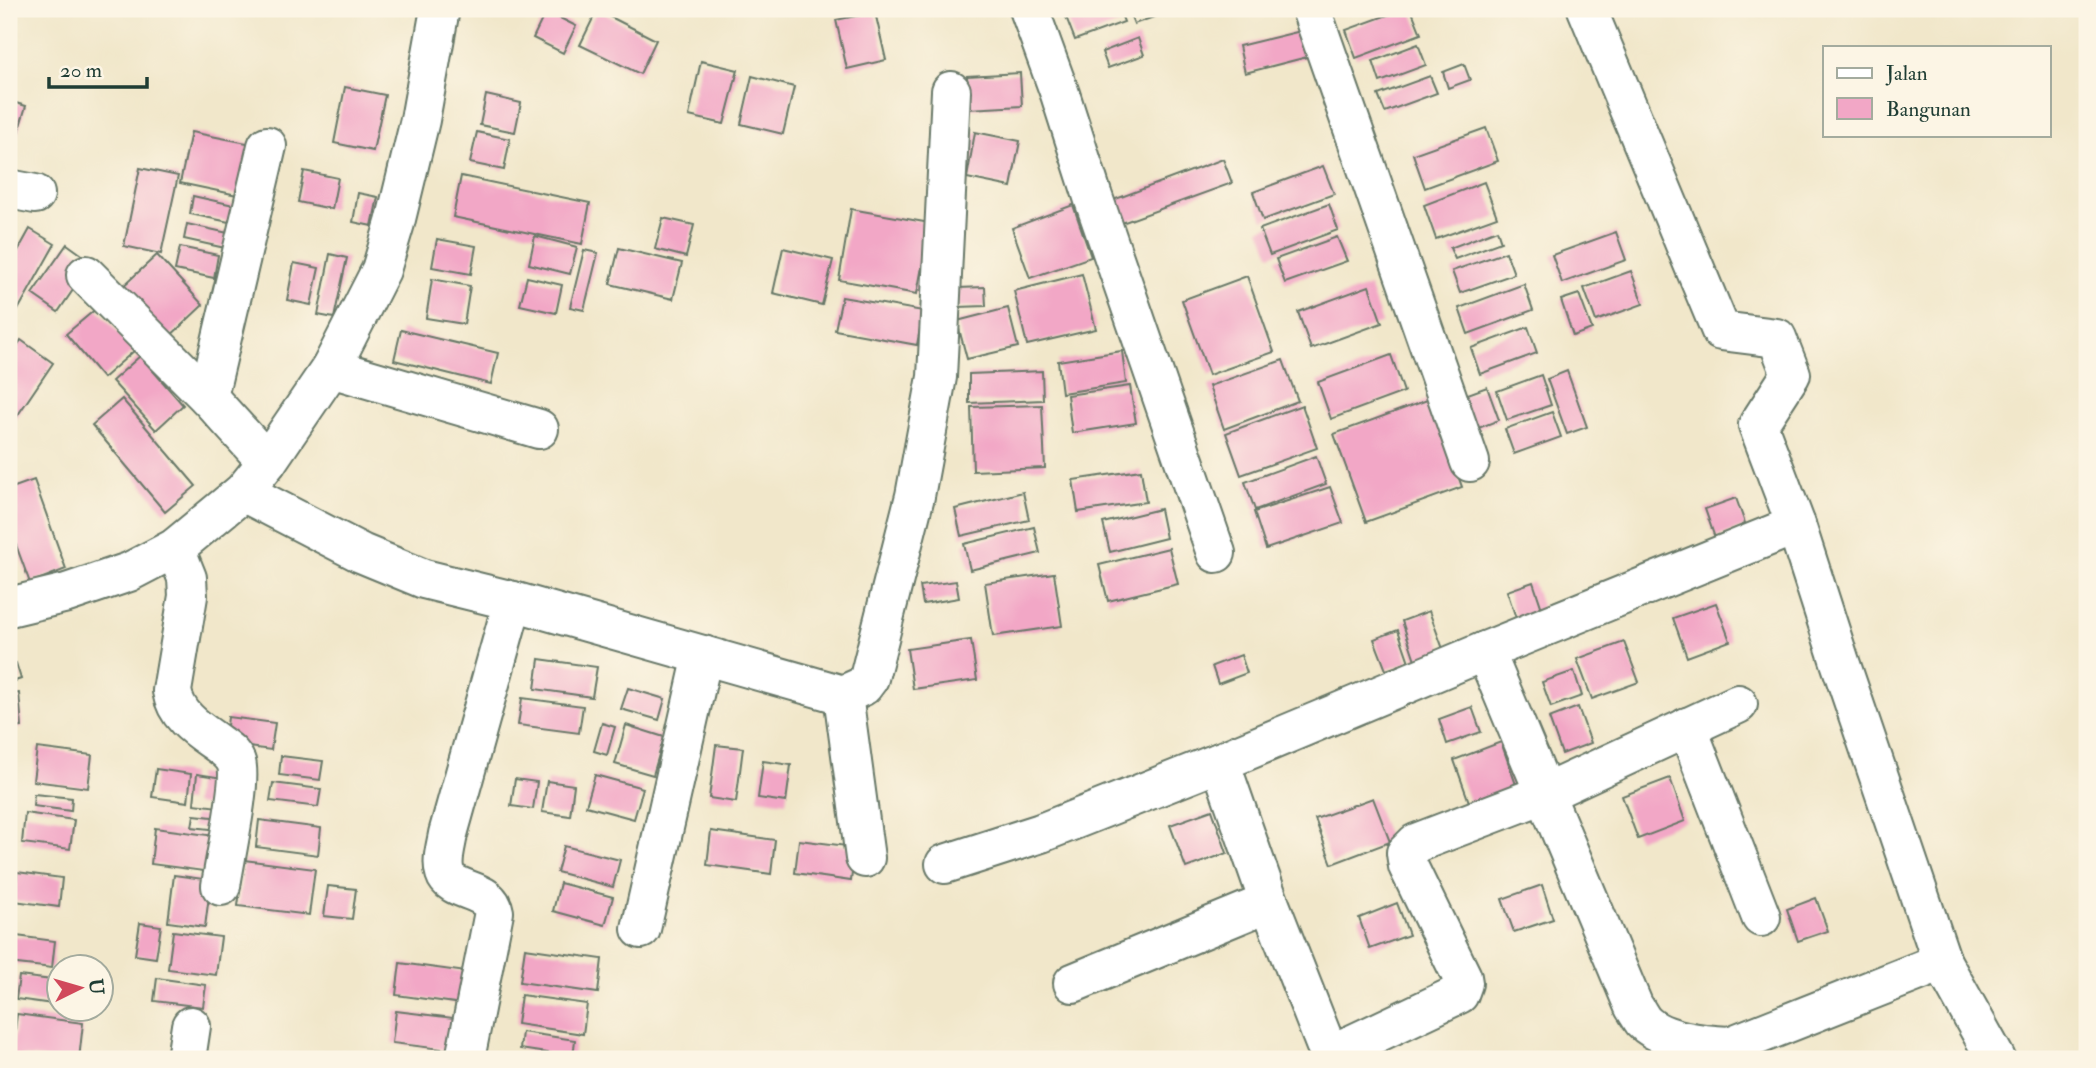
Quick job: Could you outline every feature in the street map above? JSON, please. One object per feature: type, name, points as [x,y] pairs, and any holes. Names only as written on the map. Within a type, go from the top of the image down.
[{"type":"street","points":[[9,607],[67,593],[129,572],[175,548],[243,492],[267,462],[331,368],[381,270],[420,120],[440,9]]},
{"type":"street","points":[[1028,9],[1060,94],[1216,554]]},
{"type":"street","points":[[1311,9],[1470,462]]},
{"type":"street","points":[[1587,9],[1721,331],[1777,338],[1791,374],[1758,425],[1796,525],[1942,962],[1996,1059]]},
{"type":"street","points":[[243,492],[361,553],[424,579],[513,601],[843,695],[863,686],[869,678],[915,496],[937,377],[951,91]]},
{"type":"street","points":[[208,397],[267,146]]},
{"type":"street","points":[[86,275],[208,397],[267,462]]},
{"type":"street","points":[[331,368],[539,429]]},
{"type":"street","points":[[945,864],[1041,833],[1220,762],[1796,525]]},
{"type":"street","points":[[175,548],[187,578],[188,596],[172,691],[174,701],[193,726],[228,751],[237,765],[236,792],[220,886]]},
{"type":"street","points":[[465,1059],[494,912],[493,905],[486,898],[446,877],[444,857],[448,834],[513,601]]},
{"type":"street","points":[[1485,651],[1634,1007],[1644,1022],[1657,1031],[1677,1038],[1730,1046],[1942,962]]},
{"type":"street","points":[[641,929],[703,655]]},
{"type":"street","points":[[843,695],[865,858]]},
{"type":"street","points":[[1220,762],[1269,902],[1325,1044],[1336,1050],[1459,994],[1462,988],[1462,977],[1408,866],[1406,853],[1410,848],[1416,843],[1544,794],[1738,704]]},
{"type":"street","points":[[1687,727],[1761,917]]},
{"type":"street","points":[[1073,982],[1269,902]]},
{"type":"building","points":[[1063,9],[1119,9],[1124,22],[1075,40]]},
{"type":"building","points":[[1128,9],[1154,9],[1157,16],[1134,24]]},
{"type":"building","points":[[1404,9],[1411,9],[1421,34],[1356,58],[1346,30]]},
{"type":"building","points":[[597,10],[656,40],[640,74],[580,45]]},
{"type":"building","points":[[546,11],[576,26],[563,53],[533,38]]},
{"type":"building","points":[[875,12],[886,60],[847,69],[836,20]]},
{"type":"building","points":[[1301,31],[1307,57],[1245,73],[1239,46]]},
{"type":"building","points":[[1138,38],[1144,55],[1108,68],[1102,52]]},
{"type":"building","points":[[1418,44],[1426,65],[1380,82],[1373,61]]},
{"type":"building","points":[[701,61],[738,70],[724,124],[689,116]]},
{"type":"building","points":[[1464,64],[1470,80],[1448,88],[1443,72]]},
{"type":"building","points":[[1020,73],[1022,106],[969,109],[967,76]]},
{"type":"building","points":[[752,76],[794,87],[783,134],[741,124]]},
{"type":"building","points":[[1430,76],[1437,93],[1385,112],[1378,95]]},
{"type":"building","points":[[345,87],[385,95],[373,151],[334,143]]},
{"type":"building","points":[[486,95],[521,103],[515,132],[480,125]]},
{"type":"building","points":[[9,101],[26,106],[17,136],[9,134]]},
{"type":"building","points":[[1486,128],[1498,161],[1425,188],[1413,154]]},
{"type":"building","points":[[191,132],[252,144],[242,196],[180,183]]},
{"type":"building","points":[[477,132],[510,139],[504,170],[470,163]]},
{"type":"building","points":[[975,132],[1020,141],[1011,187],[967,178]]},
{"type":"building","points":[[1223,159],[1232,183],[1122,223],[1113,200]]},
{"type":"building","points":[[1323,166],[1334,194],[1263,220],[1253,192]]},
{"type":"building","points":[[140,168],[178,176],[161,254],[124,246]]},
{"type":"building","points":[[304,171],[338,178],[332,209],[298,202]]},
{"type":"building","points":[[461,176],[590,203],[582,244],[453,217]]},
{"type":"building","points":[[1484,182],[1497,217],[1436,239],[1424,205]]},
{"type":"building","points":[[358,193],[378,197],[372,226],[353,222]]},
{"type":"building","points":[[193,196],[238,206],[234,223],[190,214]]},
{"type":"building","points":[[1329,204],[1338,230],[1270,255],[1260,229]]},
{"type":"building","points":[[1073,205],[1091,257],[1030,278],[1012,228]]},
{"type":"building","points":[[851,209],[930,223],[917,294],[839,280]]},
{"type":"building","points":[[663,218],[694,225],[686,257],[655,249]]},
{"type":"building","points":[[187,224],[228,233],[225,248],[184,239]]},
{"type":"building","points":[[30,229],[55,244],[9,326],[9,267]]},
{"type":"building","points":[[1497,230],[1501,242],[1455,259],[1450,248]]},
{"type":"building","points":[[1616,232],[1626,260],[1562,283],[1552,255]]},
{"type":"building","points":[[535,236],[577,247],[570,274],[529,264]]},
{"type":"building","points":[[1337,237],[1347,261],[1285,283],[1276,259]]},
{"type":"building","points":[[437,239],[476,246],[471,274],[432,267]]},
{"type":"building","points":[[67,244],[92,262],[58,312],[32,294]]},
{"type":"building","points":[[180,247],[218,255],[214,278],[175,270]]},
{"type":"building","points":[[619,248],[682,263],[673,299],[610,284]]},
{"type":"building","points":[[783,248],[833,260],[822,305],[773,293]]},
{"type":"building","points":[[584,250],[598,253],[584,310],[570,307]]},
{"type":"building","points":[[1506,252],[1514,274],[1460,293],[1452,271]]},
{"type":"building","points":[[330,254],[347,258],[334,318],[318,315]]},
{"type":"building","points":[[157,255],[203,305],[166,340],[120,289]]},
{"type":"building","points":[[294,263],[319,268],[311,305],[287,300]]},
{"type":"building","points":[[1631,271],[1643,304],[1596,321],[1584,288]]},
{"type":"building","points":[[1082,274],[1096,329],[1027,345],[1014,291]]},
{"type":"building","points":[[1247,276],[1274,352],[1209,375],[1182,300]]},
{"type":"building","points":[[527,277],[562,285],[556,313],[520,305]]},
{"type":"building","points":[[432,279],[470,286],[464,324],[426,318]]},
{"type":"building","points":[[1524,284],[1533,310],[1468,334],[1459,308]]},
{"type":"building","points":[[1369,286],[1382,323],[1311,349],[1298,312]]},
{"type":"building","points":[[985,287],[986,306],[958,307],[958,288]]},
{"type":"building","points":[[1579,294],[1592,329],[1573,336],[1561,300]]},
{"type":"building","points":[[842,297],[923,311],[917,345],[835,330]]},
{"type":"building","points":[[97,308],[134,351],[103,378],[66,334]]},
{"type":"building","points":[[1008,308],[1018,347],[967,359],[957,321]]},
{"type":"building","points":[[1528,327],[1537,353],[1480,374],[1471,348]]},
{"type":"building","points":[[401,330],[498,353],[491,384],[394,360]]},
{"type":"building","points":[[21,340],[53,363],[9,428],[9,358]]},
{"type":"building","points":[[1122,351],[1126,383],[1062,393],[1058,361]]},
{"type":"building","points":[[1391,355],[1404,392],[1331,419],[1318,382]]},
{"type":"building","points":[[140,356],[183,405],[156,430],[112,381]]},
{"type":"building","points":[[1283,360],[1298,401],[1224,429],[1209,386]]},
{"type":"building","points":[[1042,371],[1043,400],[969,403],[969,374]]},
{"type":"building","points":[[1567,371],[1587,427],[1567,434],[1547,379]]},
{"type":"building","points":[[1541,375],[1551,405],[1507,420],[1497,391]]},
{"type":"building","points":[[1130,386],[1136,423],[1072,433],[1067,395]]},
{"type":"building","points":[[1487,387],[1499,420],[1466,433],[1454,399]]},
{"type":"building","points":[[122,399],[196,486],[165,512],[92,425]]},
{"type":"building","points":[[1430,399],[1462,487],[1366,522],[1334,434]]},
{"type":"building","points":[[1042,405],[1045,468],[973,471],[971,407]]},
{"type":"building","points":[[1302,405],[1317,448],[1241,475],[1226,433]]},
{"type":"building","points":[[1552,412],[1561,437],[1514,454],[1505,429]]},
{"type":"building","points":[[1316,456],[1326,484],[1255,510],[1245,482]]},
{"type":"building","points":[[1141,470],[1146,502],[1078,512],[1073,480]]},
{"type":"building","points":[[34,480],[66,569],[30,583],[9,526],[9,489]]},
{"type":"building","points":[[1330,487],[1343,523],[1266,549],[1254,512]]},
{"type":"building","points":[[1023,492],[1029,520],[961,536],[955,509]]},
{"type":"building","points":[[1736,498],[1746,526],[1715,538],[1705,509]]},
{"type":"building","points":[[1160,509],[1166,538],[1110,552],[1103,523]]},
{"type":"building","points":[[1034,527],[1040,553],[970,570],[964,544]]},
{"type":"building","points":[[1169,548],[1178,584],[1108,601],[1099,565]]},
{"type":"building","points":[[1054,573],[1062,626],[993,636],[985,583]]},
{"type":"building","points":[[956,581],[959,598],[923,604],[920,586]]},
{"type":"building","points":[[1533,582],[1542,609],[1516,618],[1507,591]]},
{"type":"building","points":[[1716,603],[1730,641],[1687,657],[1673,618]]},
{"type":"building","points":[[1429,611],[1443,649],[1415,660],[1402,621]]},
{"type":"building","points":[[1398,630],[1409,662],[1386,670],[1374,639]]},
{"type":"building","points":[[971,640],[977,680],[913,689],[907,649]]},
{"type":"building","points":[[1624,642],[1639,682],[1592,699],[1577,659]]},
{"type":"building","points":[[1241,655],[1247,673],[1218,684],[1212,666]]},
{"type":"building","points":[[539,659],[597,667],[592,697],[535,689]]},
{"type":"building","points":[[16,663],[21,679],[9,683],[9,665]]},
{"type":"building","points":[[1574,671],[1582,696],[1551,707],[1542,682]]},
{"type":"building","points":[[628,688],[665,699],[659,720],[621,709]]},
{"type":"building","points":[[19,693],[22,727],[9,728],[9,694]]},
{"type":"building","points":[[522,698],[583,706],[579,733],[518,725]]},
{"type":"building","points":[[1472,707],[1481,732],[1447,744],[1439,719]]},
{"type":"building","points":[[1578,707],[1591,743],[1562,754],[1549,718]]},
{"type":"building","points":[[228,717],[275,723],[271,750],[225,744]]},
{"type":"building","points":[[602,723],[615,727],[607,755],[594,751]]},
{"type":"building","points":[[626,725],[664,737],[653,775],[615,764]]},
{"type":"building","points":[[1501,742],[1521,799],[1474,816],[1454,760]]},
{"type":"building","points":[[716,745],[743,748],[736,802],[709,798]]},
{"type":"building","points":[[37,748],[92,755],[88,788],[33,781]]},
{"type":"building","points":[[281,756],[323,761],[320,780],[279,775]]},
{"type":"building","points":[[763,761],[791,765],[786,802],[758,798]]},
{"type":"building","points":[[156,769],[191,774],[188,802],[152,797]]},
{"type":"building","points":[[197,774],[230,779],[226,808],[194,804]]},
{"type":"building","points":[[595,775],[643,788],[634,819],[586,806]]},
{"type":"building","points":[[1670,778],[1685,821],[1638,839],[1622,796]]},
{"type":"building","points":[[515,779],[537,782],[533,809],[511,806]]},
{"type":"building","points":[[547,781],[574,785],[570,816],[542,812]]},
{"type":"building","points":[[273,783],[321,789],[318,807],[270,801]]},
{"type":"building","points":[[34,794],[72,798],[71,811],[33,806]]},
{"type":"building","points":[[1373,798],[1390,842],[1332,864],[1315,819]]},
{"type":"building","points":[[1212,810],[1227,853],[1186,868],[1170,825]]},
{"type":"building","points":[[25,813],[74,820],[70,849],[22,843]]},
{"type":"building","points":[[194,815],[221,818],[219,830],[192,827]]},
{"type":"building","points":[[259,820],[321,828],[318,855],[256,847]]},
{"type":"building","points":[[155,828],[223,837],[218,873],[151,864]]},
{"type":"building","points":[[711,831],[775,840],[771,874],[707,865]]},
{"type":"building","points":[[799,840],[855,847],[851,881],[795,873]]},
{"type":"building","points":[[564,846],[620,860],[613,887],[557,872]]},
{"type":"building","points":[[244,860],[315,869],[309,915],[238,906]]},
{"type":"building","points":[[17,872],[62,878],[59,907],[14,901]]},
{"type":"building","points":[[174,875],[211,880],[205,927],[168,922]]},
{"type":"building","points":[[560,883],[613,897],[605,925],[553,911]]},
{"type":"building","points":[[1542,885],[1553,919],[1514,932],[1502,899]]},
{"type":"building","points":[[328,886],[356,889],[352,919],[324,916]]},
{"type":"building","points":[[1816,898],[1828,931],[1798,941],[1787,909]]},
{"type":"building","points":[[1397,903],[1409,935],[1370,949],[1359,918]]},
{"type":"building","points":[[140,923],[161,926],[156,958],[135,955]]},
{"type":"building","points":[[173,931],[221,937],[216,975],[168,969]]},
{"type":"building","points":[[9,935],[55,941],[54,953],[46,953],[46,967],[9,963]]},
{"type":"building","points":[[525,948],[602,959],[598,993],[520,982]]},
{"type":"building","points":[[400,963],[474,973],[470,1005],[396,995]]},
{"type":"building","points":[[19,976],[46,979],[46,1003],[16,999]]},
{"type":"building","points":[[157,978],[206,985],[203,1007],[154,1001]]},
{"type":"building","points":[[521,995],[587,1004],[583,1034],[517,1024]]},
{"type":"building","points":[[396,1011],[462,1019],[457,1051],[392,1043]]},
{"type":"building","points":[[17,1014],[46,1018],[46,1023],[83,1023],[79,1059],[12,1055]]},
{"type":"building","points":[[522,1032],[575,1040],[573,1057],[520,1049]]}]
